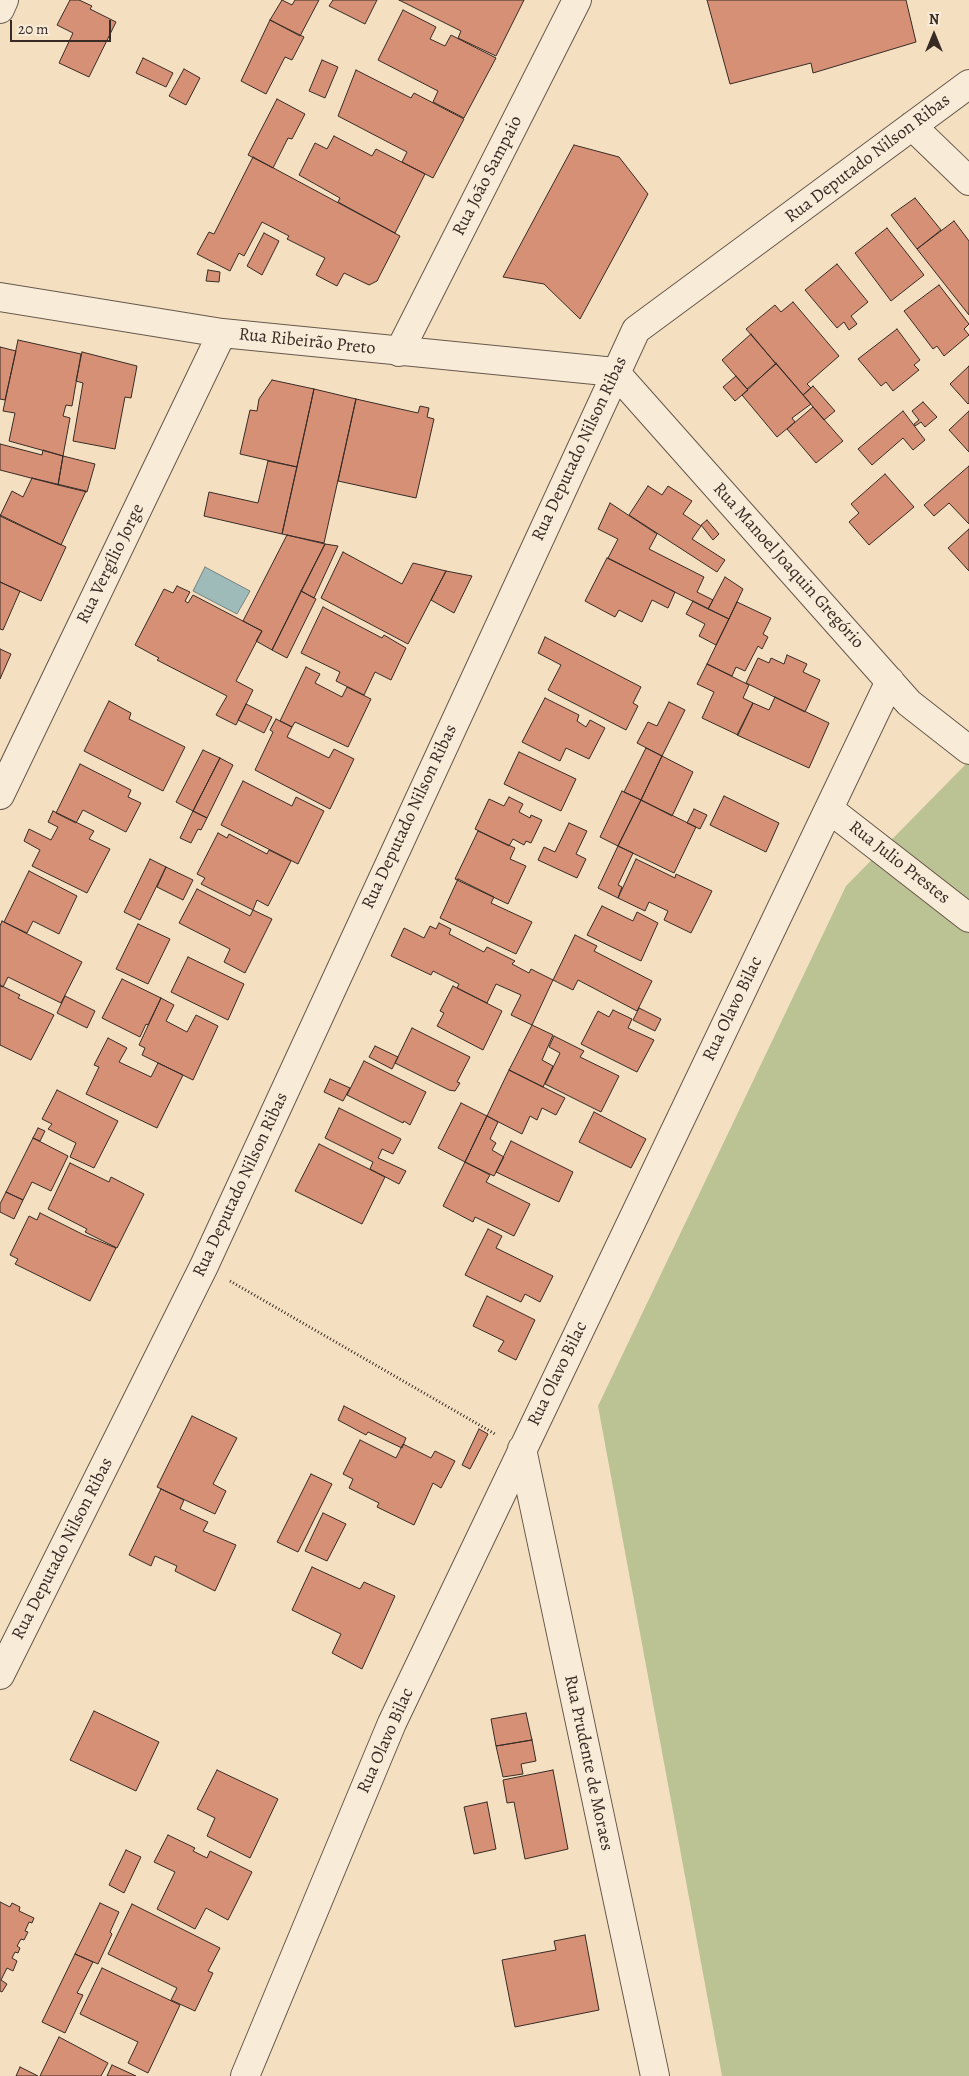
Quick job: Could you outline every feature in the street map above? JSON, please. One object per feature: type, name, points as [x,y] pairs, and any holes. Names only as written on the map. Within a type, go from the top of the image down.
[{"type":"street","points":[[0,9],[4,0]]},
{"type":"street","name":"Rua João Sampaio","points":[[399,352],[577,0]]},
{"type":"street","name":"Rua Deputado Nilson Ribas","points":[[0,1675],[204,1266],[636,330],[969,84]]},
{"type":"street","points":[[912,126],[969,181]]},
{"type":"street","name":"Rua Ribeirão Preto","points":[[0,297],[222,333],[615,372]]},
{"type":"street","name":"Rua Vergílio Jorge","points":[[0,795],[222,333]]},
{"type":"street","name":"Rua Manoel Joaquin Gregório","points":[[615,372],[909,702],[969,750]]},
{"type":"street","name":"Rua Olavo Bilac","points":[[247,2074],[392,1723],[890,681]]},
{"type":"street","name":"Rua Julio Prestes","points":[[829,809],[969,918]]},
{"type":"street","name":"Rua Prudente de Moraes","points":[[522,1449],[655,2076]]},
{"type":"path","points":[[204,1266],[522,1449]]},
{"type":"green space","points":[[969,761],[969,2076],[722,2076],[598,1406],[846,886]]},
{"type":"water","points":[[205,567],[250,591],[237,614],[193,591]]},
{"type":"building","points":[[70,0],[79,0],[92,6],[90,9],[116,22],[89,77],[59,63],[73,33],[57,25]]},
{"type":"building","points":[[282,0],[292,5],[295,0],[319,0],[300,36],[270,20]]},
{"type":"building","points":[[333,0],[377,0],[365,24],[329,6]]},
{"type":"building","points":[[399,0],[524,0],[496,56],[458,38],[461,31]]},
{"type":"building","points":[[707,0],[906,0],[916,42],[813,73],[811,63],[730,84]]},
{"type":"building","points":[[403,10],[436,27],[430,39],[445,46],[451,35],[496,58],[464,118],[433,102],[438,91],[378,60]]},
{"type":"building","points":[[270,20],[304,37],[292,60],[285,57],[266,94],[241,81]]},
{"type":"building","points":[[143,58],[173,73],[166,87],[136,73]]},
{"type":"building","points":[[322,60],[338,67],[325,98],[309,91]]},
{"type":"building","points":[[184,69],[200,78],[186,105],[169,96]]},
{"type":"building","points":[[356,70],[411,98],[414,93],[464,119],[433,178],[402,162],[407,152],[338,116]]},
{"type":"building","points":[[277,99],[305,114],[292,139],[288,138],[273,168],[248,155]]},
{"type":"building","points":[[334,136],[372,156],[376,149],[425,174],[395,233],[338,202],[340,198],[299,175],[315,143],[327,149]]},
{"type":"building","points":[[574,145],[619,157],[648,194],[580,319],[544,284],[503,277]]},
{"type":"building","points":[[253,157],[400,236],[377,281],[369,285],[344,273],[337,286],[316,275],[325,258],[287,239],[289,236],[262,222],[244,256],[239,253],[230,271],[197,254],[209,232],[214,234]]},
{"type":"building","points":[[915,198],[941,230],[917,249],[891,215]]},
{"type":"building","points":[[954,221],[969,241],[969,315],[917,249]]},
{"type":"building","points":[[887,228],[924,275],[891,301],[855,253]]},
{"type":"building","points":[[264,233],[279,241],[262,275],[247,266]]},
{"type":"building","points":[[837,264],[868,302],[851,316],[857,324],[849,330],[844,322],[837,328],[805,290]]},
{"type":"building","points":[[208,270],[220,272],[219,282],[206,281]]},
{"type":"building","points":[[939,285],[969,324],[964,329],[969,335],[944,356],[937,346],[933,349],[904,311]]},
{"type":"building","points":[[793,302],[839,356],[807,384],[811,388],[803,395],[746,329],[775,305],[781,312]]},
{"type":"building","points":[[897,329],[920,360],[914,365],[919,370],[893,391],[886,382],[881,386],[858,359]]},
{"type":"building","points":[[751,334],[776,364],[747,389],[722,360]]},
{"type":"building","points":[[18,340],[81,354],[72,406],[66,405],[63,416],[70,418],[63,456],[9,441],[15,413],[3,411]]},
{"type":"building","points":[[0,347],[16,351],[5,400],[0,399]]},
{"type":"building","points":[[82,352],[137,366],[131,398],[125,397],[115,449],[73,441],[83,383],[76,381]]},
{"type":"building","points":[[776,363],[811,404],[792,418],[795,422],[777,437],[742,395]]},
{"type":"building","points":[[969,366],[969,403],[968,404],[950,384]]},
{"type":"building","points":[[736,376],[748,390],[735,401],[723,387]]},
{"type":"building","points":[[272,380],[314,389],[297,467],[240,454],[250,410],[257,411],[259,399]]},
{"type":"building","points":[[813,386],[835,411],[824,420],[803,395]]},
{"type":"building","points":[[314,389],[356,399],[324,543],[282,534]]},
{"type":"building","points":[[356,399],[418,413],[420,406],[429,408],[427,417],[434,419],[416,498],[338,481]]},
{"type":"building","points":[[923,402],[937,417],[925,427],[921,422],[915,426],[914,424],[919,420],[912,411]]},
{"type":"building","points":[[813,407],[843,441],[816,463],[787,429]]},
{"type":"building","points":[[903,411],[925,440],[913,450],[903,438],[872,465],[858,449]]},
{"type":"building","points":[[969,411],[969,452],[949,430]]},
{"type":"building","points":[[0,444],[42,455],[43,450],[63,456],[58,485],[0,470]]},
{"type":"building","points":[[63,456],[95,464],[87,492],[58,485]]},
{"type":"building","points":[[268,461],[297,467],[282,534],[204,516],[209,492],[258,503]]},
{"type":"building","points":[[969,466],[969,524],[949,503],[934,516],[924,505]]},
{"type":"building","points":[[885,474],[914,507],[869,545],[849,522],[859,513],[851,504]]},
{"type":"building","points":[[32,478],[86,491],[61,545],[0,516],[12,491],[23,497]]},
{"type":"building","points":[[648,486],[662,495],[668,486],[692,501],[683,514],[701,526],[692,539],[725,560],[717,572],[629,515]]},
{"type":"building","points":[[610,503],[657,534],[649,549],[704,577],[697,592],[713,600],[708,609],[608,558],[618,539],[598,529]]},
{"type":"building","points":[[0,515],[66,547],[41,601],[0,582]]},
{"type":"building","points":[[707,520],[719,534],[713,540],[701,525]]},
{"type":"building","points":[[969,529],[969,571],[948,548]]},
{"type":"building","points":[[287,535],[325,544],[272,650],[256,641],[262,631],[243,621]]},
{"type":"building","points":[[325,544],[338,546],[314,598],[301,591]]},
{"type":"building","points":[[343,552],[402,584],[413,563],[446,571],[408,644],[321,598]]},
{"type":"building","points":[[607,558],[675,592],[668,608],[652,600],[642,622],[619,610],[615,617],[585,601]]},
{"type":"building","points":[[446,571],[472,576],[454,613],[431,600]]},
{"type":"building","points":[[725,577],[743,589],[729,619],[708,609]]},
{"type":"building","points":[[0,582],[20,591],[3,630],[0,629]]},
{"type":"building","points":[[177,586],[190,592],[185,601],[188,603],[193,595],[262,631],[236,681],[253,690],[236,725],[216,715],[227,696],[157,660],[159,658],[135,645],[164,589],[173,593]]},
{"type":"building","points":[[301,591],[316,599],[287,658],[272,650]]},
{"type":"building","points":[[693,601],[729,619],[716,645],[699,636],[705,624],[686,614]]},
{"type":"building","points":[[737,602],[771,618],[763,634],[768,637],[762,649],[758,646],[745,671],[736,667],[732,676],[707,664]]},
{"type":"building","points":[[323,607],[382,638],[384,635],[406,648],[391,680],[375,672],[364,695],[336,681],[340,672],[301,653]]},
{"type":"building","points":[[545,637],[641,687],[633,703],[638,706],[626,730],[548,690],[561,665],[538,653]]},
{"type":"building","points":[[0,649],[11,654],[0,679]]},
{"type":"building","points":[[787,655],[807,664],[803,672],[820,680],[805,712],[746,683],[758,658],[769,663],[771,658],[784,664]]},
{"type":"building","points":[[707,664],[749,685],[743,698],[753,703],[738,735],[702,718],[714,692],[697,684]]},
{"type":"building","points":[[306,667],[320,674],[315,683],[342,697],[347,687],[371,699],[348,747],[295,722],[292,727],[280,721]]},
{"type":"building","points":[[775,697],[829,723],[809,768],[737,735],[753,703],[769,710]]},
{"type":"building","points":[[545,698],[579,715],[577,721],[586,727],[590,720],[605,728],[589,759],[566,748],[560,761],[522,742]]},
{"type":"building","points":[[109,701],[131,713],[129,719],[185,747],[163,791],[84,751]]},
{"type":"building","points":[[669,702],[685,710],[662,756],[637,743],[648,722],[657,726]]},
{"type":"building","points":[[246,704],[272,717],[264,733],[238,720]]},
{"type":"building","points":[[276,719],[292,727],[287,737],[329,758],[334,749],[354,759],[330,809],[255,770],[273,732],[270,730]]},
{"type":"building","points":[[646,748],[662,756],[641,800],[624,792]]},
{"type":"building","points":[[203,750],[220,758],[193,811],[176,802]]},
{"type":"building","points":[[519,752],[576,779],[561,811],[504,784]]},
{"type":"building","points":[[662,756],[693,772],[672,816],[641,800]]},
{"type":"building","points":[[220,758],[233,765],[207,818],[193,811]]},
{"type":"building","points":[[80,764],[131,790],[128,797],[141,803],[126,832],[83,810],[76,823],[56,813]]},
{"type":"building","points":[[243,781],[292,806],[296,797],[324,811],[298,864],[221,825]]},
{"type":"building","points":[[622,791],[641,800],[618,846],[600,837]]},
{"type":"building","points":[[724,796],[779,823],[766,852],[710,825]]},
{"type":"building","points":[[509,797],[523,804],[519,812],[530,818],[531,815],[542,820],[531,843],[526,841],[524,845],[513,839],[509,846],[475,829],[489,799],[504,806]]},
{"type":"building","points":[[641,800],[696,827],[674,873],[618,846]]},
{"type":"building","points":[[694,809],[707,815],[700,829],[687,823]]},
{"type":"building","points":[[53,811],[94,831],[89,839],[110,849],[87,893],[32,866],[40,850],[24,841],[29,829],[51,840],[58,827],[48,822]]},
{"type":"building","points":[[193,811],[207,818],[201,830],[198,829],[191,843],[180,838]]},
{"type":"building","points":[[569,823],[587,831],[576,854],[586,859],[577,878],[538,860],[544,847],[555,852]]},
{"type":"building","points":[[478,831],[515,848],[510,859],[526,866],[508,904],[455,879]]},
{"type":"building","points":[[218,833],[227,838],[229,834],[267,854],[269,850],[291,861],[268,906],[257,900],[253,910],[201,884],[205,878],[197,874]]},
{"type":"building","points":[[618,846],[633,853],[618,885],[622,887],[618,898],[598,888]]},
{"type":"building","points":[[150,859],[166,867],[140,920],[124,912]]},
{"type":"building","points":[[636,859],[675,878],[676,874],[712,891],[691,933],[664,920],[668,911],[649,902],[645,911],[618,898]]},
{"type":"building","points":[[166,867],[193,880],[183,900],[157,887]]},
{"type":"building","points":[[29,871],[77,896],[59,934],[33,921],[27,933],[4,922]]},
{"type":"building","points":[[458,879],[494,897],[491,903],[532,922],[516,954],[440,918]]},
{"type":"building","points":[[197,889],[250,916],[253,910],[272,919],[245,973],[224,962],[230,949],[179,923]]},
{"type":"building","points":[[602,906],[633,921],[637,912],[658,923],[641,961],[587,935]]},
{"type":"building","points":[[2,921],[82,962],[61,1003],[8,977],[3,987],[0,986],[0,926]]},
{"type":"building","points":[[439,923],[451,929],[449,934],[484,952],[487,947],[515,961],[512,964],[529,973],[531,969],[553,980],[532,1025],[511,1015],[521,995],[496,984],[487,1003],[457,988],[459,984],[433,971],[431,975],[391,956],[404,928],[424,938],[430,926],[436,929]]},
{"type":"building","points":[[138,924],[170,939],[148,984],[116,969]]},
{"type":"building","points":[[575,935],[597,946],[594,951],[652,981],[637,1011],[578,980],[573,990],[553,980]]},
{"type":"building","points":[[188,957],[244,984],[228,1020],[171,992]]},
{"type":"building","points":[[122,979],[161,998],[140,1037],[102,1018]]},
{"type":"building","points":[[0,985],[20,995],[18,998],[54,1015],[31,1060],[0,1045]]},
{"type":"building","points":[[453,986],[502,1011],[483,1050],[437,1026],[444,1013],[440,1011]]},
{"type":"building","points":[[65,996],[95,1011],[87,1028],[57,1013]]},
{"type":"building","points":[[161,998],[174,1005],[166,1021],[187,1032],[196,1015],[218,1026],[193,1080],[142,1055],[145,1048],[139,1045]]},
{"type":"building","points":[[639,1008],[661,1019],[655,1031],[633,1020]]},
{"type":"building","points":[[613,1010],[632,1019],[628,1028],[654,1040],[637,1072],[581,1044],[598,1011],[609,1017]]},
{"type":"building","points":[[532,1025],[553,1035],[542,1060],[553,1066],[543,1087],[509,1070]]},
{"type":"building","points":[[412,1028],[470,1057],[457,1082],[460,1083],[455,1091],[449,1090],[395,1063]]},
{"type":"building","points":[[554,1036],[584,1051],[580,1057],[619,1076],[601,1112],[545,1084],[560,1053],[549,1047]]},
{"type":"building","points":[[108,1038],[127,1048],[119,1062],[151,1077],[158,1063],[183,1075],[157,1128],[86,1094],[99,1067],[94,1065]]},
{"type":"building","points":[[375,1046],[398,1057],[392,1069],[369,1057]]},
{"type":"building","points":[[364,1061],[426,1092],[410,1125],[347,1095]]},
{"type":"building","points":[[509,1070],[565,1098],[556,1115],[542,1108],[537,1120],[530,1116],[522,1134],[487,1116]]},
{"type":"building","points":[[330,1079],[350,1088],[343,1101],[324,1092]]},
{"type":"building","points":[[57,1090],[118,1121],[94,1168],[70,1157],[76,1143],[48,1129],[52,1124],[42,1119]]},
{"type":"building","points":[[461,1103],[487,1116],[465,1162],[438,1148]]},
{"type":"building","points":[[339,1108],[401,1139],[393,1154],[382,1149],[378,1158],[406,1171],[399,1184],[370,1169],[373,1162],[325,1138]]},
{"type":"building","points":[[594,1112],[646,1139],[631,1168],[579,1142]]},
{"type":"building","points":[[487,1116],[498,1122],[490,1139],[496,1143],[492,1150],[504,1157],[494,1176],[465,1162]]},
{"type":"building","points":[[38,1128],[45,1131],[40,1141],[33,1138]]},
{"type":"building","points":[[33,1138],[68,1156],[51,1191],[32,1182],[23,1200],[6,1192]]},
{"type":"building","points":[[511,1141],[573,1172],[559,1202],[496,1172]]},
{"type":"building","points":[[319,1144],[385,1177],[362,1224],[295,1191]]},
{"type":"building","points":[[465,1162],[490,1175],[486,1182],[530,1204],[514,1236],[475,1217],[473,1222],[443,1206]]},
{"type":"building","points":[[70,1163],[109,1182],[111,1177],[144,1194],[117,1248],[85,1232],[87,1229],[48,1209]]},
{"type":"building","points":[[6,1192],[23,1200],[14,1219],[0,1212],[0,1204]]},
{"type":"building","points":[[40,1213],[84,1235],[116,1248],[90,1301],[15,1264],[18,1259],[10,1255],[29,1216],[37,1220]]},
{"type":"building","points":[[488,1229],[502,1236],[496,1248],[553,1276],[540,1302],[525,1294],[521,1302],[465,1275]]},
{"type":"building","points":[[487,1296],[535,1320],[516,1360],[498,1351],[504,1341],[473,1326]]},
{"type":"building","points":[[344,1406],[406,1438],[402,1448],[368,1432],[366,1435],[338,1420]]},
{"type":"building","points":[[192,1416],[237,1438],[213,1484],[226,1491],[215,1514],[157,1487]]},
{"type":"building","points":[[479,1429],[488,1434],[470,1469],[462,1465]]},
{"type":"building","points":[[360,1440],[396,1458],[403,1444],[431,1458],[435,1451],[455,1461],[441,1488],[433,1483],[414,1525],[377,1507],[379,1503],[349,1488],[353,1479],[343,1474]]},
{"type":"building","points":[[311,1474],[332,1484],[298,1552],[277,1542]]},
{"type":"building","points":[[161,1489],[184,1500],[180,1509],[208,1522],[203,1531],[236,1545],[215,1591],[175,1571],[177,1566],[155,1556],[151,1566],[129,1555]]},
{"type":"building","points":[[323,1513],[346,1524],[327,1561],[305,1551]]},
{"type":"building","points":[[312,1567],[360,1589],[364,1582],[395,1596],[362,1669],[332,1653],[341,1634],[292,1610]]},
{"type":"building","points":[[94,1711],[159,1742],[136,1791],[70,1760]]},
{"type":"building","points":[[526,1713],[532,1740],[496,1746],[491,1719]]},
{"type":"building","points":[[532,1740],[536,1761],[521,1764],[523,1774],[503,1777],[496,1746]]},
{"type":"building","points":[[217,1770],[278,1799],[250,1858],[207,1836],[215,1818],[197,1809]]},
{"type":"building","points":[[553,1770],[568,1849],[525,1859],[514,1802],[507,1803],[503,1780]]},
{"type":"building","points":[[487,1802],[496,1849],[474,1854],[464,1807]]},
{"type":"building","points":[[168,1835],[195,1848],[193,1851],[207,1858],[210,1851],[252,1872],[228,1920],[206,1908],[195,1929],[157,1909],[175,1872],[154,1862]]},
{"type":"building","points":[[126,1850],[141,1857],[124,1893],[109,1885]]},
{"type":"building","points":[[0,1902],[10,1907],[12,1903],[20,1907],[19,1911],[34,1918],[32,1923],[29,1922],[25,1931],[28,1932],[24,1940],[21,1939],[17,1946],[20,1948],[18,1953],[15,1952],[12,1958],[17,1961],[13,1971],[7,1968],[1,1980],[7,1984],[2,1992],[0,1991]]},
{"type":"building","points":[[100,1903],[119,1912],[110,1932],[112,1934],[98,1964],[75,1954]]},
{"type":"building","points":[[132,1904],[220,1948],[208,1971],[213,1973],[195,2011],[171,2000],[177,1988],[108,1954]]},
{"type":"building","points":[[585,1935],[599,2010],[515,2027],[502,1960],[556,1950],[554,1941]]},
{"type":"building","points":[[75,1954],[93,1962],[77,1993],[83,1995],[65,2033],[42,2022]]},
{"type":"building","points":[[102,1968],[180,2005],[148,2073],[128,2063],[138,2042],[80,2014]]},
{"type":"building","points":[[59,2037],[108,2063],[101,2076],[40,2076]]},
{"type":"building","points":[[112,2065],[136,2076],[107,2076]]},
{"type":"building","points":[[20,2067],[38,2076],[16,2076]]}]
